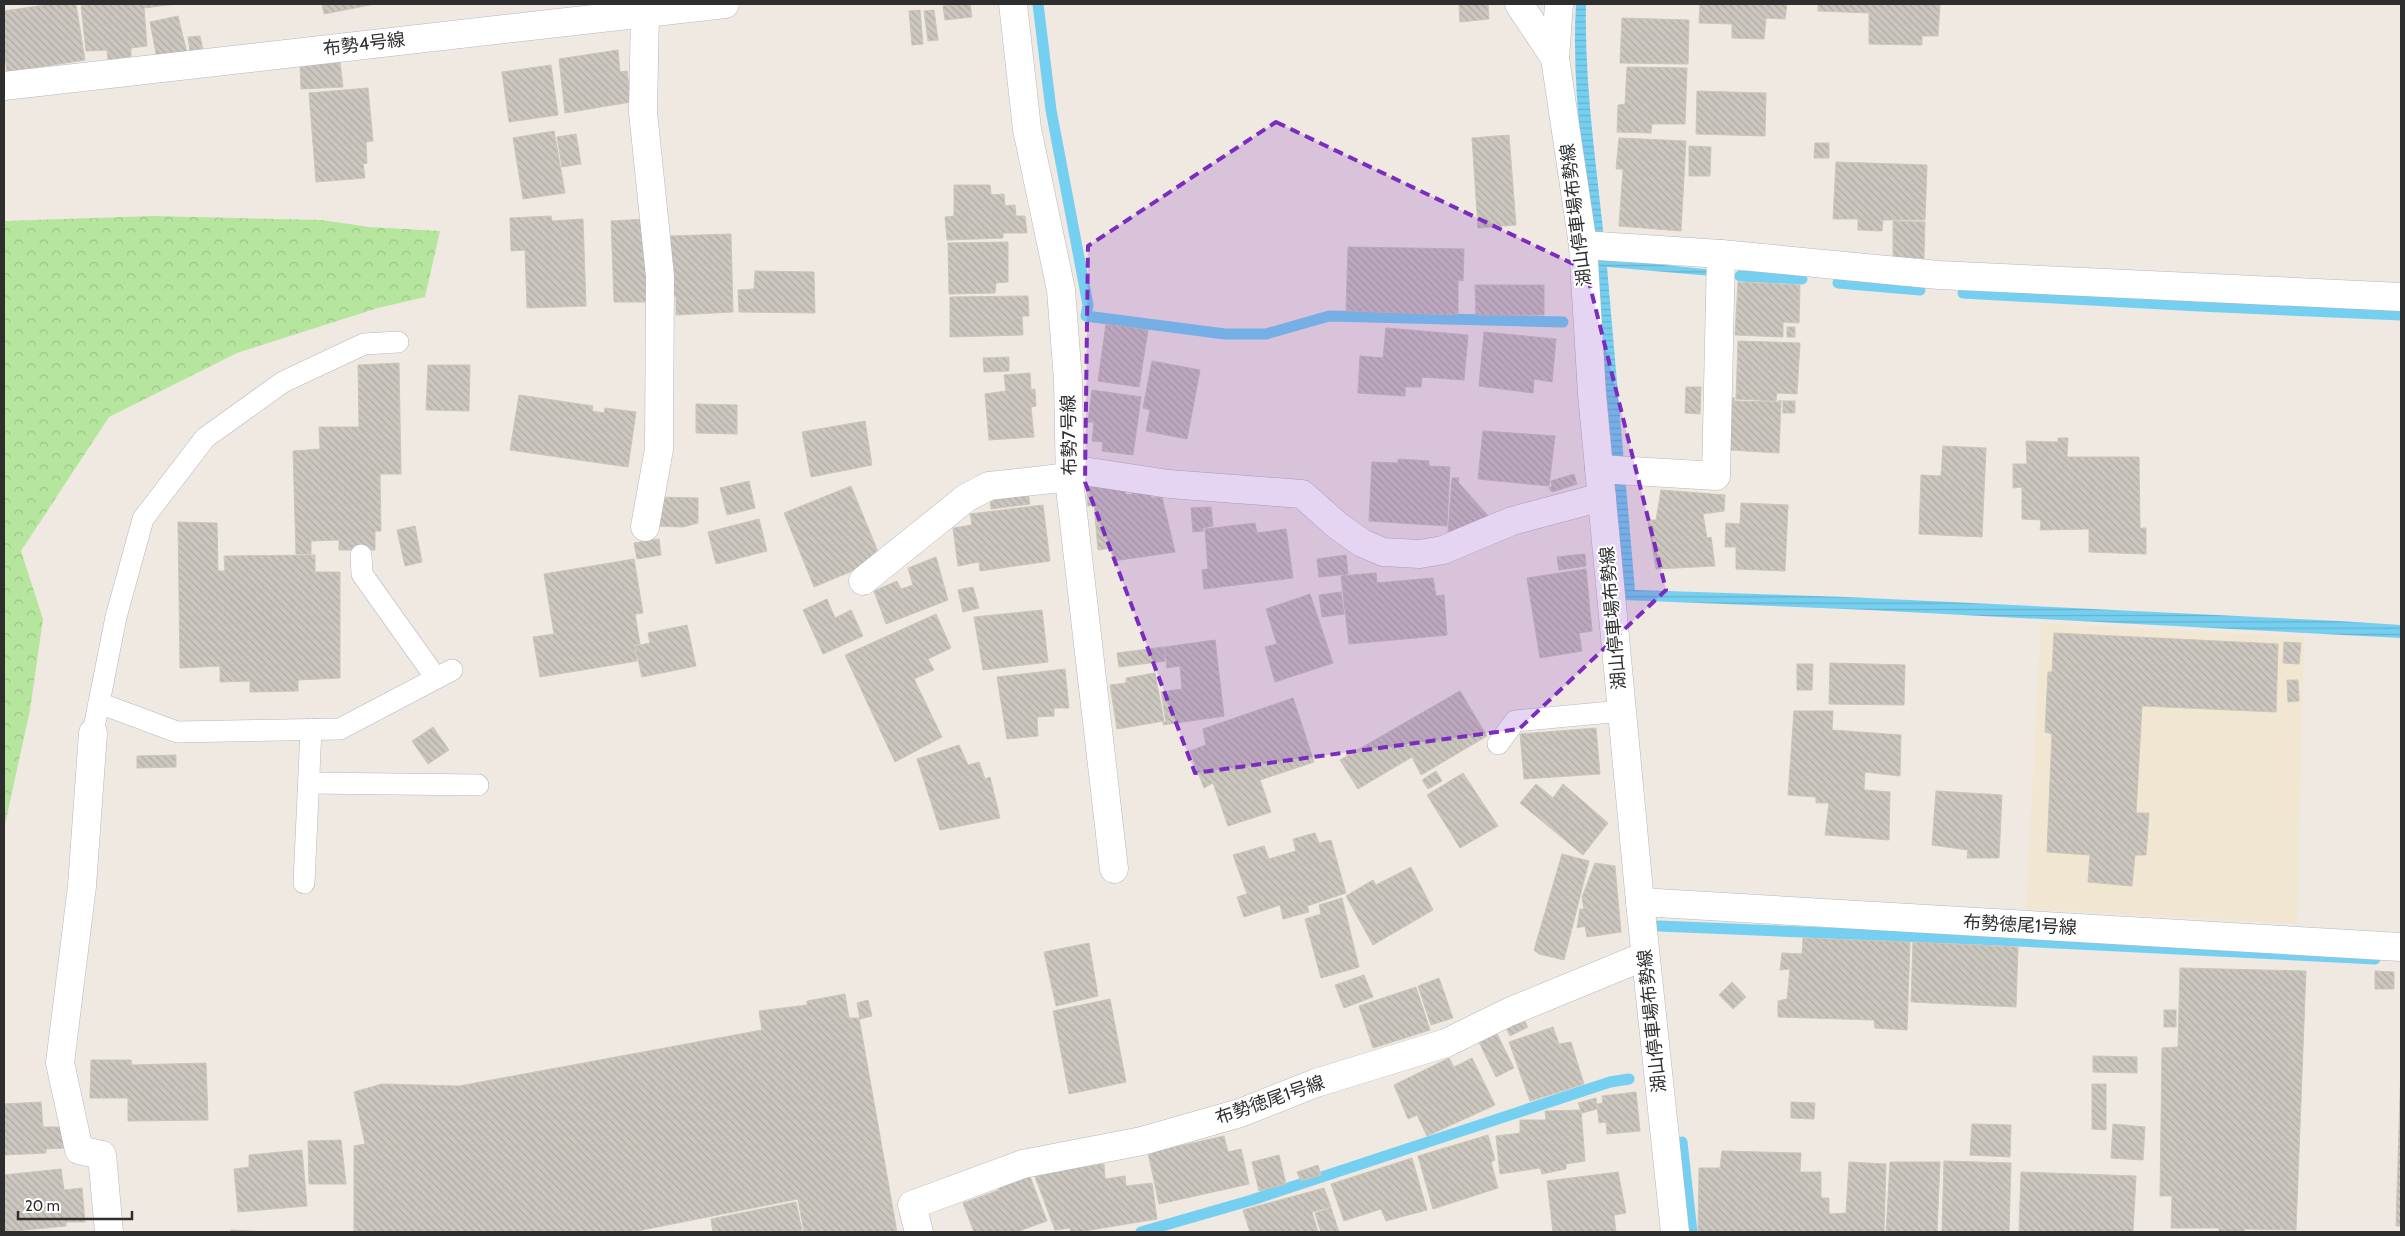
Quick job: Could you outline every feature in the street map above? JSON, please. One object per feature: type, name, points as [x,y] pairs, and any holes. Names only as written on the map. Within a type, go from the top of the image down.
[{"type":"street","name":"布勢4号線","points":[[4,86],[725,4]]},
{"type":"street","name":"布勢7号線","points":[[1013,4],[1027,129],[1061,290],[1068,380],[1070,473],[1114,869]]},
{"type":"street","points":[[1519,4],[1555,58]]},
{"type":"street","name":"湖山停車場布勢線","points":[[1559,4],[1555,58],[1583,245],[1592,394],[1645,956],[1675,1232]]},
{"type":"street","points":[[645,13],[643,112],[660,276],[659,449],[645,527]]},
{"type":"street","points":[[1583,245],[1721,254],[1939,275],[2401,297]]},
{"type":"street","points":[[1599,469],[1716,476],[1721,254]]},
{"type":"street","points":[[863,582],[966,498],[989,486],[1070,473],[1169,484],[1302,494],[1338,526],[1362,543],[1383,552],[1420,554],[1443,550],[1512,521],[1602,496]]},
{"type":"street","points":[[93,733],[82,886],[60,1063],[79,1150],[102,1155],[109,1232]]},
{"type":"street","name":"布勢徳尾1号線","points":[[1640,902],[2401,947]]},
{"type":"street","name":"布勢徳尾1号線","points":[[919,1232],[912,1205],[1023,1164],[1142,1141],[1240,1113],[1316,1083],[1446,1043],[1509,1012],[1645,956]]},
{"type":"lane","points":[[93,733],[116,617],[143,519],[205,438],[283,382],[364,344],[398,342]]},
{"type":"lane","points":[[99,703],[177,732],[340,729],[444,674],[358,571]]},
{"type":"lane","points":[[1498,744],[1515,721],[1622,711]]},
{"type":"lane","points":[[304,883],[311,729]]},
{"type":"lane","points":[[310,783],[478,785]]},
{"type":"highlighted area","points":[[1276,122],[1586,270],[1666,590],[1519,729],[1195,773],[1085,482],[1088,246]]},
{"type":"shaded area","points":[[2041,623],[2304,637],[2297,924],[2026,909]]},
{"type":"green space","points":[[152,216],[322,220],[369,227],[440,231],[425,297],[378,308],[237,353],[109,417],[21,551],[43,619],[30,710],[4,829],[4,221]]},
{"type":"water","points":[[1576,4],[1586,4],[1589,100],[1606,259],[1714,270],[1712,276],[1607,267],[1635,590],[1847,597],[2339,621],[2401,625],[2401,638],[1869,610],[1624,600],[1606,386],[1577,99],[1575,67]]},
{"type":"building","points":[[52,4],[76,4],[85,60],[7,72],[4,48],[4,11]]},
{"type":"building","points":[[93,4],[176,4],[144,8],[147,46],[131,48],[131,57],[108,60],[107,50],[86,51],[81,6]]},
{"type":"building","points":[[322,4],[375,4],[324,14]]},
{"type":"building","points":[[970,4],[972,17],[945,20],[943,6]]},
{"type":"building","points":[[1459,4],[1488,4],[1489,19],[1460,22]]},
{"type":"building","points":[[1700,4],[1787,4],[1785,19],[1766,18],[1764,39],[1732,38],[1732,24],[1699,23]]},
{"type":"building","points":[[1818,4],[1940,4],[1938,36],[1922,36],[1922,45],[1869,44],[1869,13],[1818,11]]},
{"type":"building","points":[[920,10],[923,44],[912,45],[909,11]]},
{"type":"building","points":[[934,10],[938,40],[928,41],[924,11]]},
{"type":"building","points":[[178,16],[187,53],[157,59],[150,22]]},
{"type":"building","points":[[1622,18],[1689,20],[1688,64],[1620,63]]},
{"type":"building","points":[[200,36],[203,50],[190,51],[188,37]]},
{"type":"building","points":[[618,50],[620,72],[627,71],[631,102],[565,113],[559,59]]},
{"type":"building","points":[[340,62],[343,87],[301,89],[300,66]]},
{"type":"building","points":[[551,65],[558,115],[509,122],[502,72]]},
{"type":"building","points":[[1627,67],[1687,68],[1685,124],[1652,124],[1651,133],[1617,132],[1618,105],[1625,104]]},
{"type":"building","points":[[368,88],[373,141],[366,142],[367,163],[363,164],[365,178],[316,182],[309,93]]},
{"type":"building","points":[[1697,91],[1766,93],[1765,136],[1696,134]]},
{"type":"building","points":[[554,131],[565,193],[523,199],[513,138]]},
{"type":"building","points":[[576,134],[581,164],[562,167],[557,137]]},
{"type":"building","points":[[1509,135],[1516,225],[1478,228],[1472,138]]},
{"type":"building","points":[[1619,138],[1686,141],[1681,231],[1619,226],[1623,169],[1616,169]]},
{"type":"building","points":[[1815,143],[1829,143],[1829,158],[1814,158]]},
{"type":"building","points":[[1689,146],[1711,147],[1710,176],[1689,176]]},
{"type":"building","points":[[1836,162],[1927,165],[1925,220],[1883,220],[1882,231],[1858,230],[1858,219],[1833,219]]},
{"type":"building","points":[[954,185],[990,185],[991,195],[1004,194],[1005,206],[1015,205],[1016,216],[1025,216],[1027,233],[1003,233],[1003,238],[947,240],[945,217],[954,216]]},
{"type":"building","points":[[551,216],[552,221],[583,219],[586,306],[527,308],[525,250],[511,251],[510,218]]},
{"type":"building","points":[[646,219],[647,302],[614,302],[611,221]]},
{"type":"building","points":[[1893,221],[1925,222],[1924,259],[1893,259]]},
{"type":"building","points":[[731,234],[733,312],[676,315],[676,296],[671,296],[670,236]]},
{"type":"building","points":[[1008,242],[1008,282],[996,283],[995,293],[949,294],[948,243]]},
{"type":"building","points":[[1348,247],[1464,249],[1463,281],[1458,280],[1458,315],[1346,311]]},
{"type":"building","points":[[755,271],[814,272],[815,313],[739,312],[738,290],[754,289]]},
{"type":"building","points":[[1738,282],[1800,285],[1799,323],[1783,322],[1783,337],[1735,335]]},
{"type":"building","points":[[1475,285],[1544,285],[1544,315],[1476,315]]},
{"type":"building","points":[[1028,296],[1029,316],[1022,316],[1023,335],[950,337],[950,297]]},
{"type":"building","points":[[1106,324],[1148,330],[1139,387],[1098,381]]},
{"type":"building","points":[[1787,327],[1795,327],[1795,337],[1787,337]]},
{"type":"building","points":[[1386,328],[1468,335],[1464,380],[1422,377],[1421,387],[1405,387],[1405,396],[1358,393],[1360,356],[1383,358]]},
{"type":"building","points":[[1484,332],[1556,339],[1552,382],[1534,379],[1533,393],[1479,386]]},
{"type":"building","points":[[1738,341],[1800,343],[1797,394],[1777,393],[1776,401],[1736,399]]},
{"type":"building","points":[[1009,357],[1009,371],[984,372],[983,358]]},
{"type":"building","points":[[1152,361],[1200,370],[1187,439],[1146,431],[1150,410],[1143,408]]},
{"type":"building","points":[[399,363],[401,474],[380,474],[381,531],[375,531],[375,550],[339,550],[339,540],[311,541],[311,554],[296,554],[293,451],[320,449],[319,427],[359,427],[358,365]]},
{"type":"building","points":[[428,365],[470,365],[469,411],[426,410]]},
{"type":"building","points":[[1030,373],[1031,390],[1035,389],[1036,406],[1031,407],[1034,437],[989,440],[985,394],[1006,391],[1004,375]]},
{"type":"building","points":[[1686,387],[1701,387],[1700,414],[1685,413]]},
{"type":"building","points":[[1092,390],[1141,397],[1133,455],[1102,451],[1103,442],[1092,441],[1094,422],[1088,422]]},
{"type":"building","points":[[519,395],[593,406],[592,411],[604,413],[605,408],[636,412],[628,467],[510,450]]},
{"type":"building","points":[[1732,398],[1735,398],[1734,401],[1777,402],[1781,400],[1779,453],[1730,450]]},
{"type":"building","points":[[1783,401],[1795,401],[1795,413],[1783,413]]},
{"type":"building","points":[[696,404],[737,405],[737,434],[696,433]]},
{"type":"building","points":[[865,421],[872,465],[811,477],[802,432]]},
{"type":"building","points":[[1483,431],[1555,436],[1549,486],[1478,479]]},
{"type":"building","points":[[2058,438],[2068,438],[2067,457],[2139,457],[2140,528],[2146,528],[2146,554],[2089,552],[2089,529],[2040,530],[2041,520],[2022,519],[2022,487],[2013,488],[2013,464],[2027,464],[2026,441],[2058,442]]},
{"type":"building","points":[[1943,446],[1986,448],[1982,537],[1919,534],[1921,475],[1941,476]]},
{"type":"building","points":[[1398,459],[1429,461],[1429,466],[1450,467],[1447,526],[1369,521],[1372,462],[1398,463]]},
{"type":"building","points":[[1574,474],[1577,484],[1552,492],[1549,488],[1552,486],[1551,481]]},
{"type":"building","points":[[1452,478],[1459,478],[1458,482],[1492,520],[1459,535],[1448,532]]},
{"type":"building","points":[[749,481],[755,508],[727,515],[720,488]]},
{"type":"building","points":[[1086,481],[1125,489],[1126,495],[1144,492],[1151,494],[1151,498],[1162,497],[1175,552],[1113,561],[1111,548],[1098,550],[1094,505],[1088,506]]},
{"type":"building","points":[[851,486],[881,559],[814,587],[784,513]]},
{"type":"building","points":[[1661,490],[1725,495],[1724,511],[1703,514],[1707,538],[1711,537],[1715,566],[1656,569],[1648,520],[1656,520]]},
{"type":"building","points":[[1028,492],[1030,504],[991,509],[990,497]]},
{"type":"building","points":[[658,497],[698,498],[698,523],[683,527],[655,526]]},
{"type":"building","points":[[1741,503],[1788,505],[1785,571],[1736,569],[1736,547],[1725,547],[1726,523],[1740,524]]},
{"type":"building","points":[[1043,505],[1050,561],[980,571],[979,562],[958,566],[953,528],[972,525],[970,514]]},
{"type":"building","points":[[1211,507],[1213,526],[1203,528],[1203,531],[1193,532],[1191,508]]},
{"type":"building","points":[[759,519],[767,551],[716,564],[708,532]]},
{"type":"building","points":[[178,522],[217,523],[218,571],[225,571],[224,556],[315,555],[315,572],[340,572],[340,678],[298,680],[298,691],[250,692],[250,681],[220,682],[220,666],[180,668]]},
{"type":"building","points":[[1255,523],[1257,533],[1286,529],[1293,578],[1204,589],[1202,570],[1208,569],[1205,529]]},
{"type":"building","points":[[415,526],[422,562],[405,566],[397,530]]},
{"type":"building","points":[[659,539],[661,555],[637,559],[634,543]]},
{"type":"building","points":[[1585,554],[1586,566],[1559,570],[1557,557]]},
{"type":"building","points":[[1346,555],[1348,574],[1319,577],[1317,559]]},
{"type":"building","points":[[936,557],[948,600],[886,624],[874,591],[897,581],[901,589],[913,585],[908,568]]},
{"type":"building","points":[[634,559],[643,613],[635,614],[640,644],[634,645],[637,661],[540,677],[533,637],[554,634],[544,574]]},
{"type":"building","points":[[1586,569],[1592,631],[1579,633],[1582,651],[1540,658],[1527,578]]},
{"type":"building","points":[[1376,573],[1377,583],[1433,578],[1436,596],[1444,595],[1447,635],[1349,644],[1341,576]]},
{"type":"building","points":[[973,587],[979,608],[963,612],[958,590]]},
{"type":"building","points":[[1341,592],[1344,614],[1322,617],[1319,595]]},
{"type":"building","points":[[1310,594],[1333,663],[1275,682],[1265,647],[1277,644],[1266,609]]},
{"type":"building","points":[[827,599],[835,618],[851,610],[863,636],[823,654],[803,610]]},
{"type":"building","points":[[1042,610],[1048,662],[983,670],[974,617]]},
{"type":"building","points":[[936,614],[951,648],[928,659],[934,670],[914,679],[942,737],[895,762],[845,655]]},
{"type":"building","points":[[687,625],[696,666],[642,677],[635,646],[650,643],[648,633]]},
{"type":"building","points":[[2054,633],[2278,644],[2276,712],[2142,706],[2136,813],[2149,813],[2146,855],[2135,855],[2132,886],[2088,882],[2090,855],[2047,852],[2052,734],[2045,732],[2048,672],[2052,672]]},
{"type":"building","points":[[1215,640],[1224,716],[1163,725],[1163,722],[1166,722],[1161,692],[1182,689],[1180,666],[1167,668],[1165,647]]},
{"type":"building","points":[[2284,642],[2301,643],[2299,664],[2283,663]]},
{"type":"building","points":[[1164,647],[1165,661],[1119,667],[1117,653]]},
{"type":"building","points":[[1830,663],[1905,665],[1904,705],[1829,704]]},
{"type":"building","points":[[1797,664],[1813,664],[1812,690],[1797,690]]},
{"type":"building","points":[[1065,669],[1069,708],[1054,708],[1054,716],[1037,717],[1038,736],[1007,739],[997,677]]},
{"type":"building","points":[[1155,673],[1164,721],[1117,729],[1110,685],[1126,683],[1126,678]]},
{"type":"building","points":[[2287,680],[2298,680],[2299,701],[2288,702]]},
{"type":"building","points":[[1460,691],[1487,736],[1421,775],[1412,757],[1358,789],[1340,760]]},
{"type":"building","points":[[1293,698],[1314,762],[1260,780],[1271,812],[1228,826],[1213,783],[1204,788],[1190,751],[1206,745],[1203,729]]},
{"type":"building","points":[[1794,711],[1833,711],[1832,730],[1901,735],[1900,776],[1865,772],[1864,790],[1890,792],[1889,840],[1825,835],[1829,803],[1816,803],[1816,797],[1788,795]]},
{"type":"building","points":[[433,727],[449,750],[428,764],[412,741]]},
{"type":"building","points":[[1596,728],[1600,774],[1524,779],[1520,734]]},
{"type":"building","points":[[959,745],[968,765],[979,762],[985,779],[990,777],[1000,818],[940,830],[917,759]]},
{"type":"building","points":[[176,755],[176,767],[137,768],[137,756]]},
{"type":"building","points":[[1436,771],[1442,781],[1428,789],[1422,780]]},
{"type":"building","points":[[1463,773],[1498,826],[1460,848],[1427,795]]},
{"type":"building","points":[[1536,784],[1553,798],[1563,784],[1608,823],[1583,855],[1520,803]]},
{"type":"building","points":[[1936,791],[2002,795],[1999,858],[1967,858],[1968,850],[1932,845]]},
{"type":"building","points":[[1315,833],[1319,843],[1331,840],[1346,893],[1307,906],[1309,912],[1283,919],[1280,905],[1244,917],[1237,897],[1247,894],[1233,855],[1264,846],[1269,859],[1296,851],[1293,839]]},
{"type":"building","points":[[1562,854],[1589,861],[1564,960],[1539,954],[1534,950]]},
{"type":"building","points":[[1595,863],[1615,866],[1621,932],[1587,937],[1585,926],[1577,928],[1580,909],[1584,909],[1582,897]]},
{"type":"building","points":[[1411,867],[1433,910],[1373,945],[1346,896],[1373,880],[1376,885]]},
{"type":"building","points":[[1342,898],[1359,967],[1321,978],[1305,919],[1321,914],[1319,905]]},
{"type":"building","points":[[1803,938],[1910,942],[1907,1030],[1875,1028],[1874,1020],[1778,1017],[1778,1001],[1787,999],[1790,969],[1780,970],[1782,953],[1802,954]]},
{"type":"building","points":[[1913,942],[2018,947],[2016,1007],[1911,1002]]},
{"type":"building","points":[[1089,943],[1098,996],[1056,1006],[1044,952]]},
{"type":"building","points":[[2180,968],[2306,971],[2296,1230],[2244,1229],[2244,1232],[2219,1232],[2219,1228],[2171,1228],[2172,1196],[2160,1196],[2162,1048],[2178,1047]]},
{"type":"building","points":[[2375,971],[2394,972],[2394,989],[2375,989]]},
{"type":"building","points":[[1364,975],[1373,997],[1344,1008],[1335,985]]},
{"type":"building","points":[[1439,978],[1453,1018],[1431,1025],[1418,986]]},
{"type":"building","points":[[1732,982],[1746,997],[1733,1009],[1719,995]]},
{"type":"building","points":[[1416,987],[1430,1030],[1373,1048],[1359,1006]]},
{"type":"building","points":[[845,994],[849,1018],[859,1018],[897,1232],[804,1232],[798,1199],[632,1232],[354,1232],[354,1146],[365,1144],[354,1092],[382,1084],[459,1086],[762,1030],[759,1011],[807,1005],[807,1001]]},
{"type":"building","points":[[1110,999],[1126,1082],[1069,1094],[1053,1011]]},
{"type":"building","points":[[868,1000],[872,1016],[860,1019],[857,1003]]},
{"type":"building","points":[[2164,1010],[2176,1010],[2176,1027],[2164,1027]]},
{"type":"building","points":[[1521,1015],[1528,1027],[1510,1036],[1504,1024]]},
{"type":"building","points":[[1553,1027],[1559,1044],[1571,1042],[1584,1084],[1530,1101],[1509,1042]]},
{"type":"building","points":[[1497,1034],[1514,1068],[1496,1077],[1479,1042]]},
{"type":"building","points":[[2093,1056],[2137,1057],[2137,1073],[2093,1072]]},
{"type":"building","points":[[1449,1058],[1454,1067],[1472,1058],[1495,1105],[1427,1136],[1417,1115],[1408,1119],[1394,1085]]},
{"type":"building","points":[[91,1060],[131,1060],[132,1065],[206,1063],[208,1120],[128,1121],[128,1098],[90,1098]]},
{"type":"building","points":[[2401,1065],[2401,1226],[2396,1226]]},
{"type":"building","points":[[2092,1084],[2106,1084],[2106,1130],[2092,1129]]},
{"type":"building","points":[[1636,1092],[1640,1131],[1607,1134],[1606,1122],[1599,1123],[1597,1104],[1603,1103],[1602,1096]]},
{"type":"building","points":[[1596,1098],[1597,1109],[1582,1113],[1578,1103]]},
{"type":"building","points":[[41,1102],[43,1127],[64,1127],[64,1148],[46,1149],[46,1153],[4,1155],[4,1104]]},
{"type":"building","points":[[1791,1102],[1815,1103],[1814,1119],[1791,1118]]},
{"type":"building","points":[[1581,1110],[1585,1161],[1566,1164],[1566,1169],[1542,1174],[1540,1168],[1500,1174],[1496,1136],[1520,1133],[1520,1120],[1546,1120],[1545,1111]]},
{"type":"building","points":[[1972,1124],[2011,1125],[2010,1157],[1970,1155]]},
{"type":"building","points":[[2113,1124],[2145,1127],[2143,1160],[2111,1158]]},
{"type":"building","points":[[1488,1135],[1495,1160],[1491,1162],[1498,1188],[1433,1209],[1418,1156]]},
{"type":"building","points":[[1224,1136],[1228,1152],[1241,1149],[1249,1184],[1159,1204],[1148,1153]]},
{"type":"building","points":[[341,1140],[346,1184],[309,1184],[308,1141]]},
{"type":"building","points":[[302,1150],[307,1206],[238,1212],[234,1169],[249,1167],[249,1155]]},
{"type":"building","points":[[1722,1151],[1801,1153],[1800,1172],[1821,1172],[1821,1198],[1829,1198],[1829,1214],[1846,1213],[1849,1162],[1886,1164],[1884,1232],[1698,1232],[1699,1168],[1720,1168]]},
{"type":"building","points":[[1279,1155],[1286,1184],[1259,1191],[1252,1162]]},
{"type":"building","points":[[1412,1158],[1427,1210],[1386,1221],[1381,1209],[1344,1221],[1331,1184]]},
{"type":"building","points":[[1944,1161],[2011,1163],[2009,1232],[1942,1232]]},
{"type":"building","points":[[1890,1162],[1940,1162],[1937,1232],[1886,1232]]},
{"type":"building","points":[[1104,1164],[1105,1179],[1125,1176],[1126,1186],[1152,1183],[1157,1219],[1078,1232],[1071,1232],[1070,1228],[1055,1230],[1034,1174]]},
{"type":"building","points":[[1318,1165],[1321,1175],[1301,1181],[1297,1172]]},
{"type":"building","points":[[61,1169],[64,1190],[82,1188],[85,1222],[66,1222],[66,1226],[4,1232],[4,1175]]},
{"type":"building","points":[[1618,1172],[1626,1213],[1614,1215],[1616,1232],[1553,1232],[1547,1181]]},
{"type":"building","points":[[2021,1172],[2136,1176],[2133,1232],[2019,1232]]},
{"type":"building","points":[[1029,1174],[1047,1221],[1016,1232],[974,1232],[963,1203],[999,1190],[997,1185]]},
{"type":"building","points":[[1324,1188],[1331,1207],[1312,1212],[1318,1232],[1250,1232],[1243,1210]]},
{"type":"building","points":[[796,1202],[802,1231],[713,1232],[711,1219]]},
{"type":"building","points":[[1331,1208],[1339,1232],[1321,1232],[1315,1213]]},
{"type":"building","points":[[231,1230],[270,1232],[231,1232]]},
{"type":"waterway","points":[[1038,4],[1051,110],[1088,305],[1086,316],[1225,334],[1266,334],[1329,316],[1563,322]]},
{"type":"waterway","points":[[1740,276],[1802,279]]},
{"type":"waterway","points":[[1838,283],[1920,290]]},
{"type":"waterway","points":[[1963,293],[2401,315]]},
{"type":"waterway","points":[[1659,926],[1998,940],[2375,959]]},
{"type":"waterway","points":[[1141,1232],[1252,1200],[1610,1082],[1629,1079]]},
{"type":"waterway","points":[[1682,1142],[1692,1232]]}]
